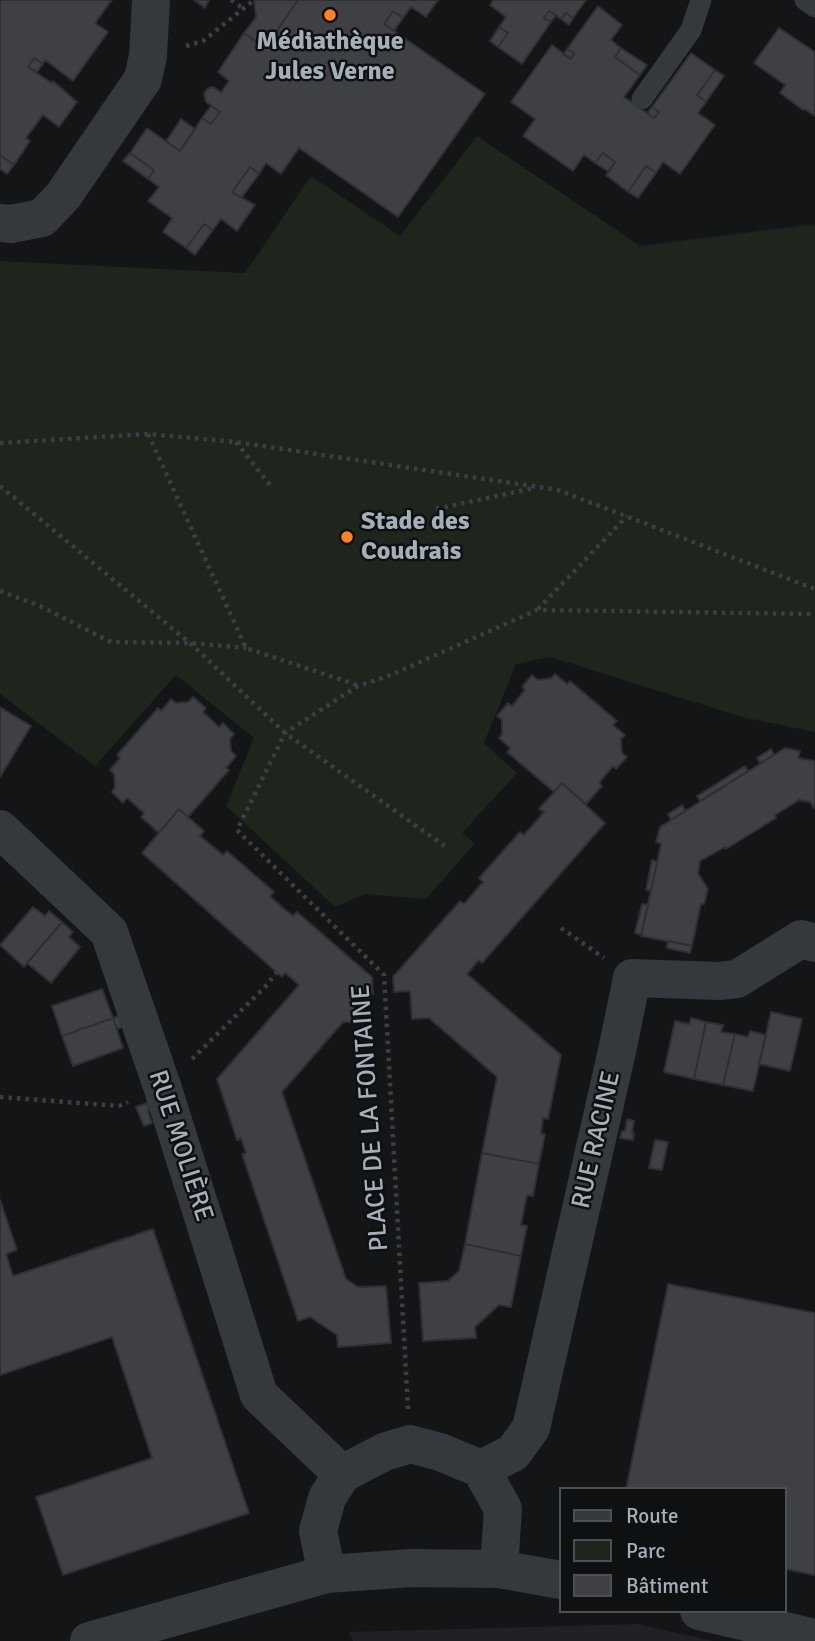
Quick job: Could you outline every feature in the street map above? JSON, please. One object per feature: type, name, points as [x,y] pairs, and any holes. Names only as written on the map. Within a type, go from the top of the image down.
[{"type":"street","points":[[0,223],[11,224],[43,218],[63,196],[143,79],[148,56],[151,0]]},
{"type":"street","name":"RUE MOLIÈRE","points":[[0,829],[109,932],[163,1089],[259,1395],[342,1474]]},
{"type":"street","points":[[632,978],[719,981],[737,979],[801,939],[815,943]]},
{"type":"street","name":"RUE RACINE","points":[[481,1469],[513,1452],[531,1428],[632,978]]},
{"type":"street","points":[[327,1574],[318,1531],[327,1498],[342,1474],[384,1452],[410,1444],[440,1452],[481,1469],[503,1509],[499,1569]]},
{"type":"street","points":[[89,1641],[327,1574],[412,1568],[499,1569],[560,1580]]},
{"type":"street","points":[[708,1613],[815,1638]]},
{"type":"lane","points":[[642,99],[691,30],[701,0]]},
{"type":"lane","points":[[805,0],[815,7]]},
{"type":"path","points":[[231,0],[244,9]]},
{"type":"path","points":[[203,41],[254,0]]},
{"type":"path","points":[[148,435],[246,648]]},
{"type":"path","points":[[0,443],[148,435],[236,442],[558,489],[815,589]]},
{"type":"path","points":[[236,442],[270,485]]},
{"type":"path","points":[[0,486],[190,643],[285,733],[446,847]]},
{"type":"path","points":[[436,509],[539,486]]},
{"type":"path","points":[[285,733],[358,686],[391,675],[537,610],[627,516]]},
{"type":"path","points":[[0,591],[40,606],[111,642],[190,643],[246,648],[358,686]]},
{"type":"path","points":[[537,610],[815,614]]},
{"type":"path","name":"PLACE DE LA FONTAINE","points":[[285,733],[237,830],[384,975],[410,1444]]},
{"type":"path","points":[[561,928],[632,978]]},
{"type":"path","points":[[0,1097],[119,1106],[163,1089],[277,972]]},
{"type":"shaded area","points":[[637,1624],[713,1641],[353,1641],[349,1632]]},
{"type":"green space","points":[[477,136],[640,246],[815,226],[815,732],[742,717],[550,657],[516,664],[484,743],[517,773],[462,833],[475,843],[426,899],[365,894],[335,907],[226,806],[254,738],[176,675],[95,766],[0,694],[0,261],[245,273],[311,176],[400,236]]},
{"type":"building","points":[[0,0],[112,0],[95,23],[108,32],[73,81],[45,60],[43,64],[34,58],[28,67],[52,83],[53,81],[77,102],[59,127],[43,115],[26,138],[30,141],[14,165],[0,155]]},
{"type":"building","points":[[194,0],[209,0],[205,8]]},
{"type":"building","points":[[254,0],[298,0],[265,48],[244,33],[256,17]]},
{"type":"building","points":[[298,0],[438,0],[426,17],[411,7],[403,18],[393,11],[384,24],[485,94],[398,217],[299,148],[281,174],[266,163],[259,174],[250,167],[232,192],[255,205],[237,231],[221,219],[213,230],[204,224],[186,248],[163,232],[172,218],[148,201],[159,187],[148,179],[154,170],[130,153],[147,128],[180,151],[202,118],[211,124],[220,112],[206,102],[204,94],[212,87],[221,92],[229,81],[218,72],[244,33],[265,48]]},
{"type":"building","points":[[493,0],[586,0],[573,18],[566,13],[561,19],[549,11],[544,18],[551,22],[522,64],[498,47],[508,33],[499,27],[506,17],[490,5]]},
{"type":"building","points":[[598,6],[622,25],[611,40],[621,48],[615,57],[640,75],[624,97],[654,118],[659,112],[652,107],[691,53],[715,70],[697,95],[706,102],[698,113],[715,125],[680,174],[663,162],[656,173],[646,166],[628,192],[606,175],[615,162],[603,153],[595,163],[584,155],[573,171],[523,136],[535,119],[511,102],[552,45],[571,59],[574,53],[567,49]]},
{"type":"building","points":[[393,11],[403,18],[394,31],[384,24]]},
{"type":"building","points":[[549,11],[556,15],[551,22],[544,18]]},
{"type":"building","points":[[566,13],[573,18],[569,25],[561,19]]},
{"type":"building","points":[[499,27],[508,33],[498,47],[490,41]]},
{"type":"building","points":[[779,28],[815,52],[815,116],[780,93],[785,85],[754,63]]},
{"type":"building","points":[[621,48],[647,65],[640,75],[615,57]]},
{"type":"building","points":[[567,49],[574,53],[571,59],[563,54]]},
{"type":"building","points":[[34,58],[43,64],[37,72],[28,67]]},
{"type":"building","points":[[715,70],[724,76],[706,102],[697,95]]},
{"type":"building","points":[[211,106],[220,112],[211,124],[202,118]]},
{"type":"building","points":[[652,107],[659,112],[654,118],[647,113]]},
{"type":"building","points":[[181,119],[195,129],[180,151],[166,141]]},
{"type":"building","points":[[130,153],[154,170],[148,179],[123,161]]},
{"type":"building","points":[[603,153],[615,162],[609,172],[595,163]]},
{"type":"building","points":[[0,155],[14,165],[7,174],[0,169]]},
{"type":"building","points":[[646,166],[656,173],[638,198],[628,192]]},
{"type":"building","points":[[250,167],[259,174],[240,197],[232,192]]},
{"type":"building","points":[[204,224],[213,230],[195,255],[186,248]]},
{"type":"building","points":[[555,674],[567,684],[570,681],[617,721],[613,725],[625,735],[621,739],[622,753],[627,757],[616,769],[613,766],[599,783],[602,786],[586,804],[562,783],[554,792],[507,752],[510,748],[499,738],[502,734],[502,720],[497,716],[508,703],[512,706],[525,690],[522,687],[532,675],[538,680],[551,678]]},
{"type":"building","points":[[193,697],[206,708],[203,712],[219,727],[223,723],[234,734],[230,739],[231,751],[236,756],[226,768],[229,770],[188,817],[179,809],[159,833],[141,817],[144,813],[127,798],[123,803],[112,792],[115,787],[114,774],[110,770],[120,758],[117,755],[158,708],[161,711],[171,699],[176,703],[188,702]]},
{"type":"building","points":[[0,707],[31,726],[0,777]]},
{"type":"building","points":[[785,748],[800,751],[798,758],[815,761],[815,809],[810,802],[799,800],[775,815],[776,818],[726,849],[725,847],[700,861],[698,873],[708,889],[704,904],[701,904],[692,946],[641,936],[661,844],[656,842],[660,827]]},
{"type":"building","points":[[771,749],[774,755],[760,763],[757,758]]},
{"type":"building","points":[[745,766],[748,771],[700,801],[697,796]]},
{"type":"building","points":[[562,783],[605,823],[482,963],[479,960],[467,974],[561,1055],[548,1119],[543,1118],[541,1134],[545,1134],[539,1164],[482,1153],[497,1077],[429,1018],[412,1019],[410,991],[394,992],[393,977],[460,901],[464,904],[483,882],[479,878],[520,832],[524,835],[544,812],[539,809]]},
{"type":"building","points":[[682,805],[686,811],[671,820],[668,814]]},
{"type":"building","points":[[179,809],[204,831],[200,836],[223,855],[227,851],[274,892],[270,896],[282,907],[293,916],[297,912],[372,977],[373,994],[358,995],[359,1022],[343,1022],[282,1092],[346,1279],[358,1287],[386,1286],[391,1343],[338,1347],[337,1335],[310,1317],[298,1321],[242,1154],[246,1153],[241,1138],[237,1140],[217,1079],[299,985],[285,973],[282,977],[142,853]]},
{"type":"building","points":[[652,860],[657,862],[651,891],[646,890]]},
{"type":"building","points":[[642,904],[648,905],[641,935],[635,933]]},
{"type":"building","points":[[33,907],[45,916],[49,911],[62,922],[24,967],[0,945]]},
{"type":"building","points":[[62,922],[73,932],[69,937],[80,947],[51,983],[27,963]]},
{"type":"building","points":[[668,941],[692,946],[690,953],[667,948]]},
{"type":"building","points":[[102,989],[113,1018],[62,1036],[52,1006]]},
{"type":"building","points":[[771,1012],[802,1019],[790,1071],[759,1064]]},
{"type":"building","points":[[119,1016],[122,1027],[117,1029],[113,1018]]},
{"type":"building","points":[[113,1018],[123,1048],[73,1066],[62,1036]]},
{"type":"building","points":[[691,1018],[706,1022],[694,1079],[664,1072],[675,1021],[689,1024]]},
{"type":"building","points":[[706,1022],[723,1025],[721,1032],[735,1034],[723,1085],[694,1079]]},
{"type":"building","points":[[750,1031],[766,1035],[753,1091],[723,1085],[735,1034],[748,1037]]},
{"type":"building","points":[[147,1103],[152,1123],[144,1126],[136,1107]]},
{"type":"building","points":[[627,1119],[634,1121],[633,1140],[620,1138],[622,1131],[625,1131]]},
{"type":"building","points":[[655,1140],[668,1142],[662,1170],[649,1168]]},
{"type":"building","points":[[482,1153],[539,1164],[533,1196],[527,1195],[521,1225],[527,1226],[521,1256],[465,1244]]},
{"type":"building","points":[[0,1200],[17,1250],[6,1254],[13,1276],[153,1229],[249,1513],[63,1575],[36,1497],[152,1458],[112,1337],[0,1375]]},
{"type":"building","points":[[465,1244],[521,1256],[511,1307],[499,1305],[475,1327],[476,1338],[423,1341],[419,1283],[448,1281],[459,1271]]},
{"type":"building","points":[[668,1284],[815,1313],[815,1575],[787,1569],[787,1487],[626,1487]]},
{"type":"place","name":"Médiathèque Jules Verne","points":[[330,15]]},
{"type":"place","name":"Stade des Coudrais","points":[[347,537]]}]
